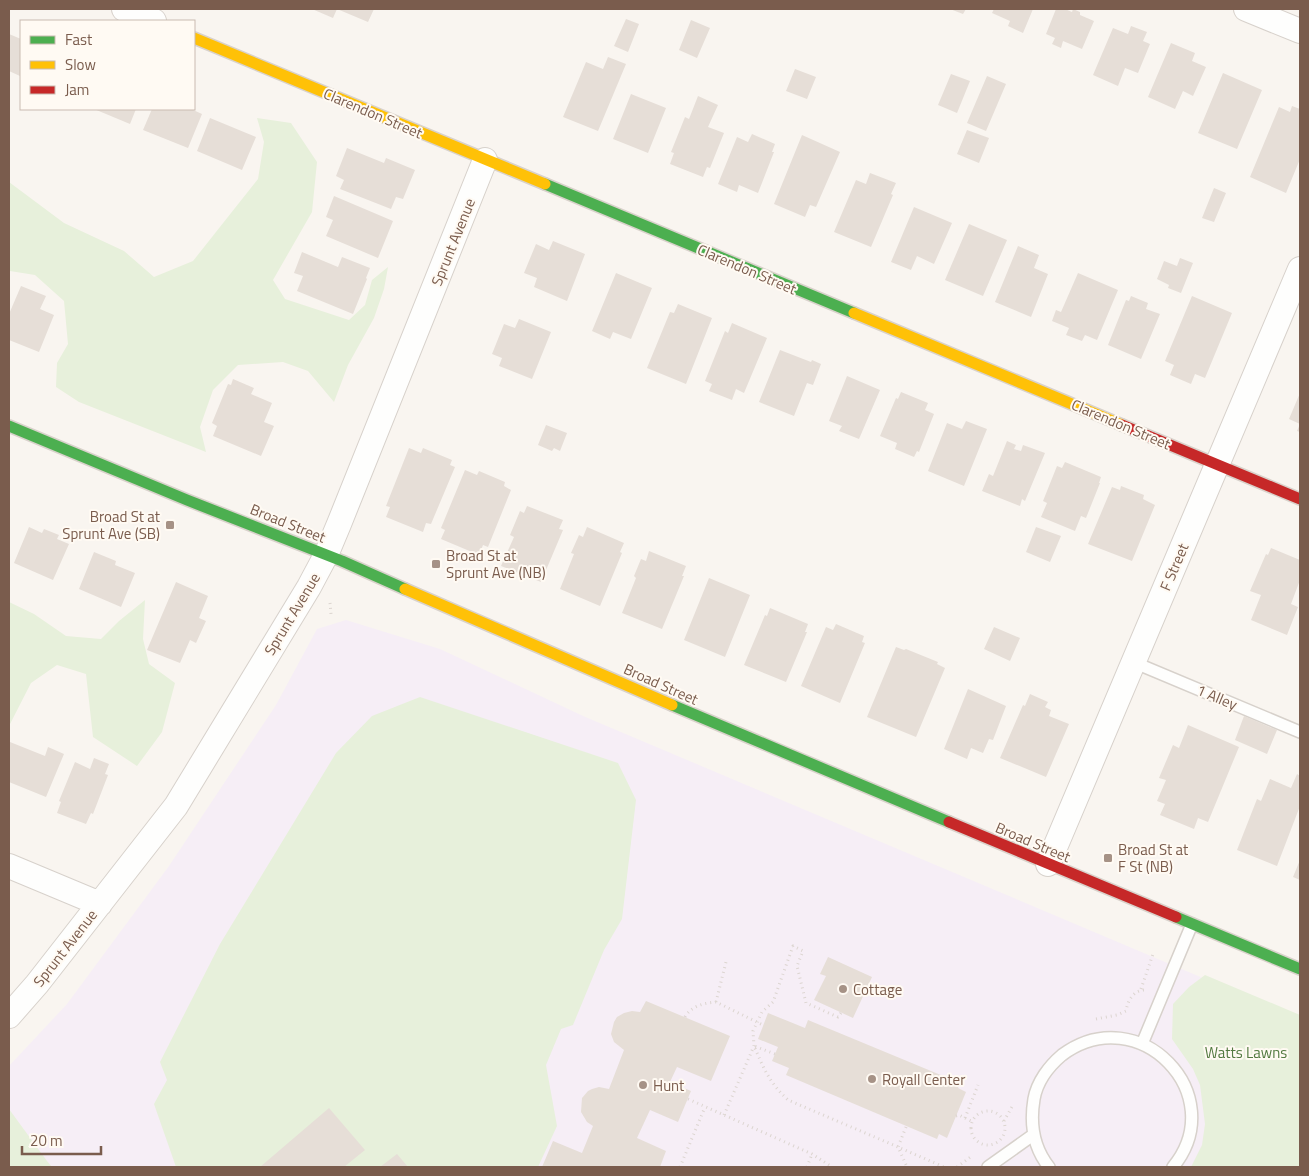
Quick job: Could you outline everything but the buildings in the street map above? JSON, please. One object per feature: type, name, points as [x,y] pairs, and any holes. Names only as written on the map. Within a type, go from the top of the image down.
[{"type":"street","points":[[124,9],[152,20]]},
{"type":"street","points":[[1246,9],[1300,31]]},
{"type":"street","name":"Clarendon Street","points":[[195,38],[1300,500]]},
{"type":"street","name":"Sprunt Avenue","points":[[9,1016],[38,984],[176,806],[309,587],[326,555],[486,160]]},
{"type":"street","name":"F Street","points":[[1048,864],[1300,269]]},
{"type":"street","name":"Broad Street","points":[[9,426],[326,555],[736,733],[1300,969]]},
{"type":"street","points":[[9,866],[100,904]]},
{"type":"lane","name":"1 Alley","points":[[1133,662],[1300,732]]},
{"type":"lane","points":[[1142,1044],[1192,924]]},
{"type":"lane","points":[[1049,1167],[1038,1151],[1033,1135],[1031,1114],[1035,1094],[1044,1075],[1056,1060],[1072,1048],[1090,1041],[1108,1038],[1128,1039],[1142,1044],[1173,1066],[1182,1081],[1188,1096],[1191,1113],[1190,1130],[1185,1147],[1173,1167]]},
{"type":"lane","points":[[988,1167],[1033,1135]]},
{"type":"path","points":[[841,1013],[838,1017],[806,1003],[797,966],[803,951],[793,946],[773,1002],[762,1012],[753,1031],[754,1046],[766,1075],[774,1087],[788,1100],[944,1167]]},
{"type":"path","points":[[1141,989],[1153,954]]},
{"type":"path","points":[[716,1002],[726,962]]},
{"type":"path","points":[[685,1017],[695,1006],[716,1002],[763,1025]]},
{"type":"path","points":[[754,1046],[775,1054]]},
{"type":"path","points":[[724,1115],[754,1046]]},
{"type":"path","points":[[965,1118],[978,1085]]},
{"type":"path","points":[[688,1100],[812,1154],[832,1167]]},
{"type":"path","points":[[680,1167],[705,1107]]},
{"type":"path","points":[[987,1110],[997,1112],[1004,1122],[1005,1130],[1000,1140],[992,1145],[984,1145],[976,1142],[970,1131],[971,1121],[976,1114],[987,1110]]},
{"type":"path","points":[[956,1116],[960,1115],[971,1121]]},
{"type":"path","points":[[906,1127],[898,1147],[907,1167]]},
{"type":"path","points":[[807,1167],[812,1154]]},
{"type":"shaded area","points":[[346,620],[440,649],[583,716],[1300,1019],[1300,1167],[9,1167],[9,1066],[67,1004],[169,866],[276,705],[317,629]]},
{"type":"green space","points":[[257,118],[291,123],[317,162],[312,212],[273,280],[285,299],[349,320],[365,305],[372,280],[388,267],[384,289],[374,318],[348,365],[334,402],[308,371],[283,362],[238,365],[213,390],[200,427],[206,452],[79,402],[56,387],[57,363],[68,344],[64,301],[35,275],[10,271],[9,182],[64,223],[124,251],[154,277],[193,261],[258,179],[264,142]]},
{"type":"green space","points":[[145,600],[143,639],[149,664],[175,683],[162,732],[137,766],[93,737],[86,674],[57,665],[31,683],[9,726],[9,602],[34,614],[66,636],[101,639],[119,621]]},
{"type":"green space","points":[[420,697],[618,763],[636,800],[622,919],[604,950],[573,1025],[561,1029],[546,1065],[557,1126],[538,1167],[176,1167],[154,1104],[167,1080],[160,1062],[220,944],[336,753],[372,716]]},
{"type":"green space","name":"Watts Lawns","points":[[1205,975],[1300,1015],[1300,1167],[1191,1167],[1202,1145],[1205,1124],[1200,1085],[1193,1069],[1172,1039],[1173,1004],[1189,987]]},
{"type":"green space","points":[[9,1109],[47,1161],[52,1167],[9,1167]]},
{"type":"traffic: fast","points":[[545,184],[854,313]]},
{"type":"traffic: fast","points":[[9,426],[187,500],[342,561],[405,589]]},
{"type":"traffic: fast","points":[[672,705],[949,822]]},
{"type":"traffic: fast","points":[[1176,917],[1300,969]]},
{"type":"traffic: slow","points":[[195,38],[545,184]]},
{"type":"traffic: slow","points":[[854,313],[1122,425]]},
{"type":"traffic: slow","points":[[405,589],[672,705]]},
{"type":"traffic: jam","points":[[1122,425],[1300,499]]},
{"type":"traffic: jam","points":[[949,822],[1176,917]]},
{"type":"place","name":"Broad St at Sprunt Ave (SB)","points":[[170,525]]},
{"type":"place","name":"Broad St at Sprunt Ave (NB)","points":[[436,564]]},
{"type":"place","name":"Broad St at F St (NB)","points":[[1108,858]]},
{"type":"place","name":"Cottage","points":[[843,989]]},
{"type":"place","name":"Royall Center","points":[[872,1079]]},
{"type":"place","name":"Hunt","points":[[643,1085]]}]
